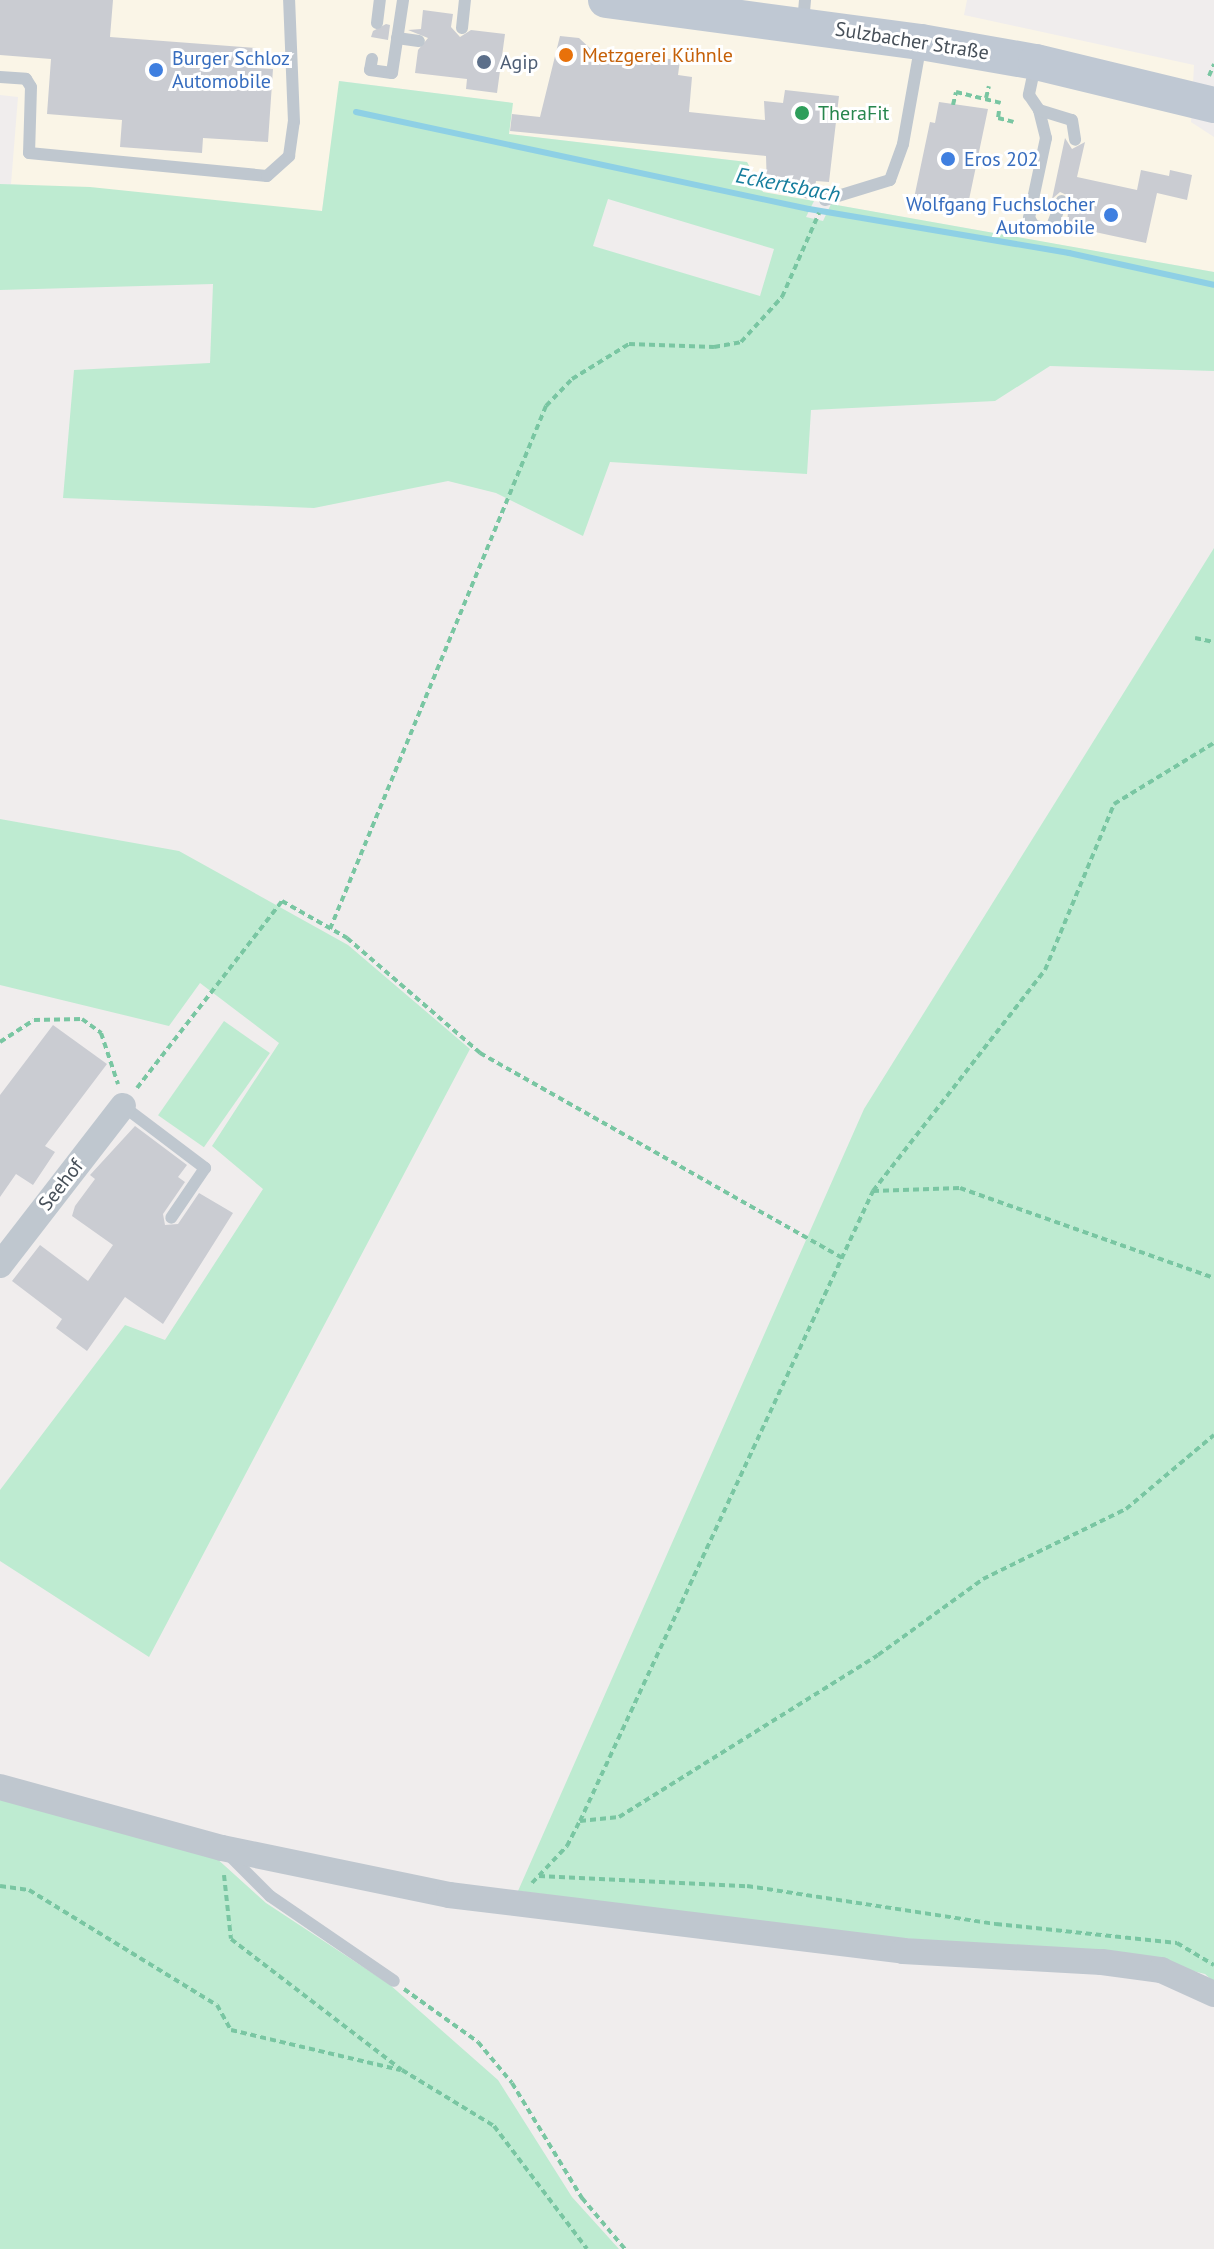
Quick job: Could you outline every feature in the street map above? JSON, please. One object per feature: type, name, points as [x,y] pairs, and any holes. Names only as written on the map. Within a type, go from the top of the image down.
[{"type":"street","name":"Sulzbacher Straße","points":[[616,0],[804,11],[921,42],[1036,62],[1214,105]]},
{"type":"street","name":"Seehof","points":[[0,1265],[123,1106]]},
{"type":"street","points":[[0,1787],[154,1826],[222,1848],[449,1895],[903,1951],[1102,1962],[1161,1970],[1214,1994]]},
{"type":"lane","points":[[0,77],[26,79],[31,87],[29,153],[267,176],[289,156],[294,122],[289,0]]},
{"type":"lane","points":[[377,23],[380,0]]},
{"type":"lane","points":[[372,59],[370,70],[392,73],[403,0]]},
{"type":"lane","points":[[462,28],[465,0]]},
{"type":"lane","points":[[397,38],[419,41]]},
{"type":"lane","points":[[825,200],[890,180],[903,144],[921,42]]},
{"type":"lane","points":[[1036,62],[1029,95],[1039,110],[1046,138],[1029,218],[1034,226],[1051,229],[1062,201]]},
{"type":"lane","points":[[1039,110],[1072,120],[1075,140]]},
{"type":"lane","points":[[123,1106],[205,1168],[171,1218]]},
{"type":"lane","points":[[222,1848],[270,1896],[394,1981]]},
{"type":"path","points":[[986,98],[989,86]]},
{"type":"path","points":[[953,105],[956,92],[1001,103]]},
{"type":"path","points":[[999,111],[998,118],[1014,122]]},
{"type":"path","points":[[330,929],[546,406],[572,379],[629,344],[714,347],[741,342],[782,297],[815,222]]},
{"type":"path","points":[[1195,638],[1214,642]]},
{"type":"path","points":[[512,1901],[567,1846],[580,1821],[873,1191],[1045,970],[1114,804],[1214,743]]},
{"type":"path","points":[[123,1106],[282,901],[330,929],[480,1053],[842,1258]]},
{"type":"path","points":[[0,1042],[34,1020],[82,1019],[101,1033],[123,1106]]},
{"type":"path","points":[[873,1191],[960,1188],[1214,1278]]},
{"type":"path","points":[[580,1821],[619,1817],[878,1655],[983,1579],[1126,1509],[1214,1435]]},
{"type":"path","points":[[222,1848],[231,1939],[402,2070],[494,2126],[587,2249]]},
{"type":"path","points":[[539,1876],[747,1886],[996,1924],[1177,1943],[1214,1965]]},
{"type":"path","points":[[0,1886],[29,1890],[217,2005],[231,2030],[402,2070]]},
{"type":"path","points":[[394,1981],[478,2042],[512,2083],[582,2198],[625,2249]]},
{"type":"shaded area","points":[[0,0],[967,0],[964,15],[1194,65],[1191,122],[1214,137],[1214,272],[763,192],[747,162],[509,134],[512,103],[340,81],[322,211],[11,184],[18,97],[0,95]]},
{"type":"green space","points":[[339,81],[513,103],[509,134],[747,162],[763,192],[814,201],[806,217],[823,221],[831,204],[1214,272],[1214,371],[1050,366],[995,401],[811,410],[807,474],[610,462],[583,536],[496,493],[448,481],[314,508],[63,498],[74,370],[210,363],[213,284],[0,290],[0,184],[90,187],[322,211]],"holes":[[[608,199],[774,249],[760,296],[593,246]]]},
{"type":"green space","points":[[1214,548],[1214,1982],[1205,1974],[1133,1956],[874,1936],[518,1891],[864,1109]]},
{"type":"green space","points":[[0,819],[179,851],[348,945],[470,1049],[149,1657],[0,1561],[0,1490],[125,1325],[165,1340],[263,1189],[212,1146],[279,1043],[200,983],[169,1026],[0,985]]},
{"type":"green space","points":[[224,1021],[270,1053],[204,1147],[158,1115]]},
{"type":"green space","points":[[0,1797],[214,1856],[266,1903],[389,1984],[498,2080],[572,2197],[619,2249],[0,2249]]},
{"type":"building","points":[[0,0],[113,0],[110,37],[256,48],[255,68],[273,69],[268,142],[203,138],[202,153],[120,147],[122,120],[47,114],[51,59],[0,55]]},
{"type":"building","points":[[423,10],[453,14],[451,27],[460,37],[471,30],[505,34],[497,93],[466,89],[467,79],[415,73],[418,50],[428,38],[408,30],[421,29]]},
{"type":"building","points":[[390,25],[388,40],[371,37],[373,31]]},
{"type":"building","points":[[560,36],[579,38],[594,52],[680,60],[678,75],[692,77],[689,112],[765,120],[764,101],[783,103],[785,90],[839,96],[829,182],[816,181],[813,200],[767,189],[766,156],[510,131],[512,114],[540,117]]},
{"type":"building","points":[[939,102],[988,109],[966,214],[913,203],[930,122],[935,123]]},
{"type":"building","name":"Wolfgang Fuchslocher Automobile","points":[[1065,138],[1072,149],[1085,142],[1077,177],[1137,190],[1141,170],[1169,176],[1170,170],[1192,175],[1187,200],[1157,193],[1146,243],[1067,226],[1069,196],[1060,192],[1052,199]]},
{"type":"building","points":[[53,1025],[107,1064],[45,1146],[55,1152],[33,1185],[16,1174],[0,1197],[0,1095]]},
{"type":"building","points":[[135,1126],[187,1165],[178,1177],[185,1182],[163,1214],[165,1225],[178,1224],[199,1193],[233,1213],[163,1324],[125,1297],[87,1351],[56,1328],[62,1319],[12,1281],[40,1245],[88,1281],[113,1245],[72,1216],[75,1206],[95,1179],[90,1175]]},
{"type":"waterway","name":"Eckertsbach","points":[[356,112],[809,209],[1069,253],[1214,285]]},
{"type":"place","name":"Metzgerei Kühnle","points":[[566,55]]},
{"type":"place","name":"Agip","points":[[484,62]]},
{"type":"place","name":"Burger Schloz Automobile","points":[[156,70]]},
{"type":"place","name":"TheraFit","points":[[802,113]]},
{"type":"place","name":"Eros 202","points":[[948,159]]},
{"type":"place","name":"Wolfgang Fuchslocher Automobile","points":[[1111,215]]}]
